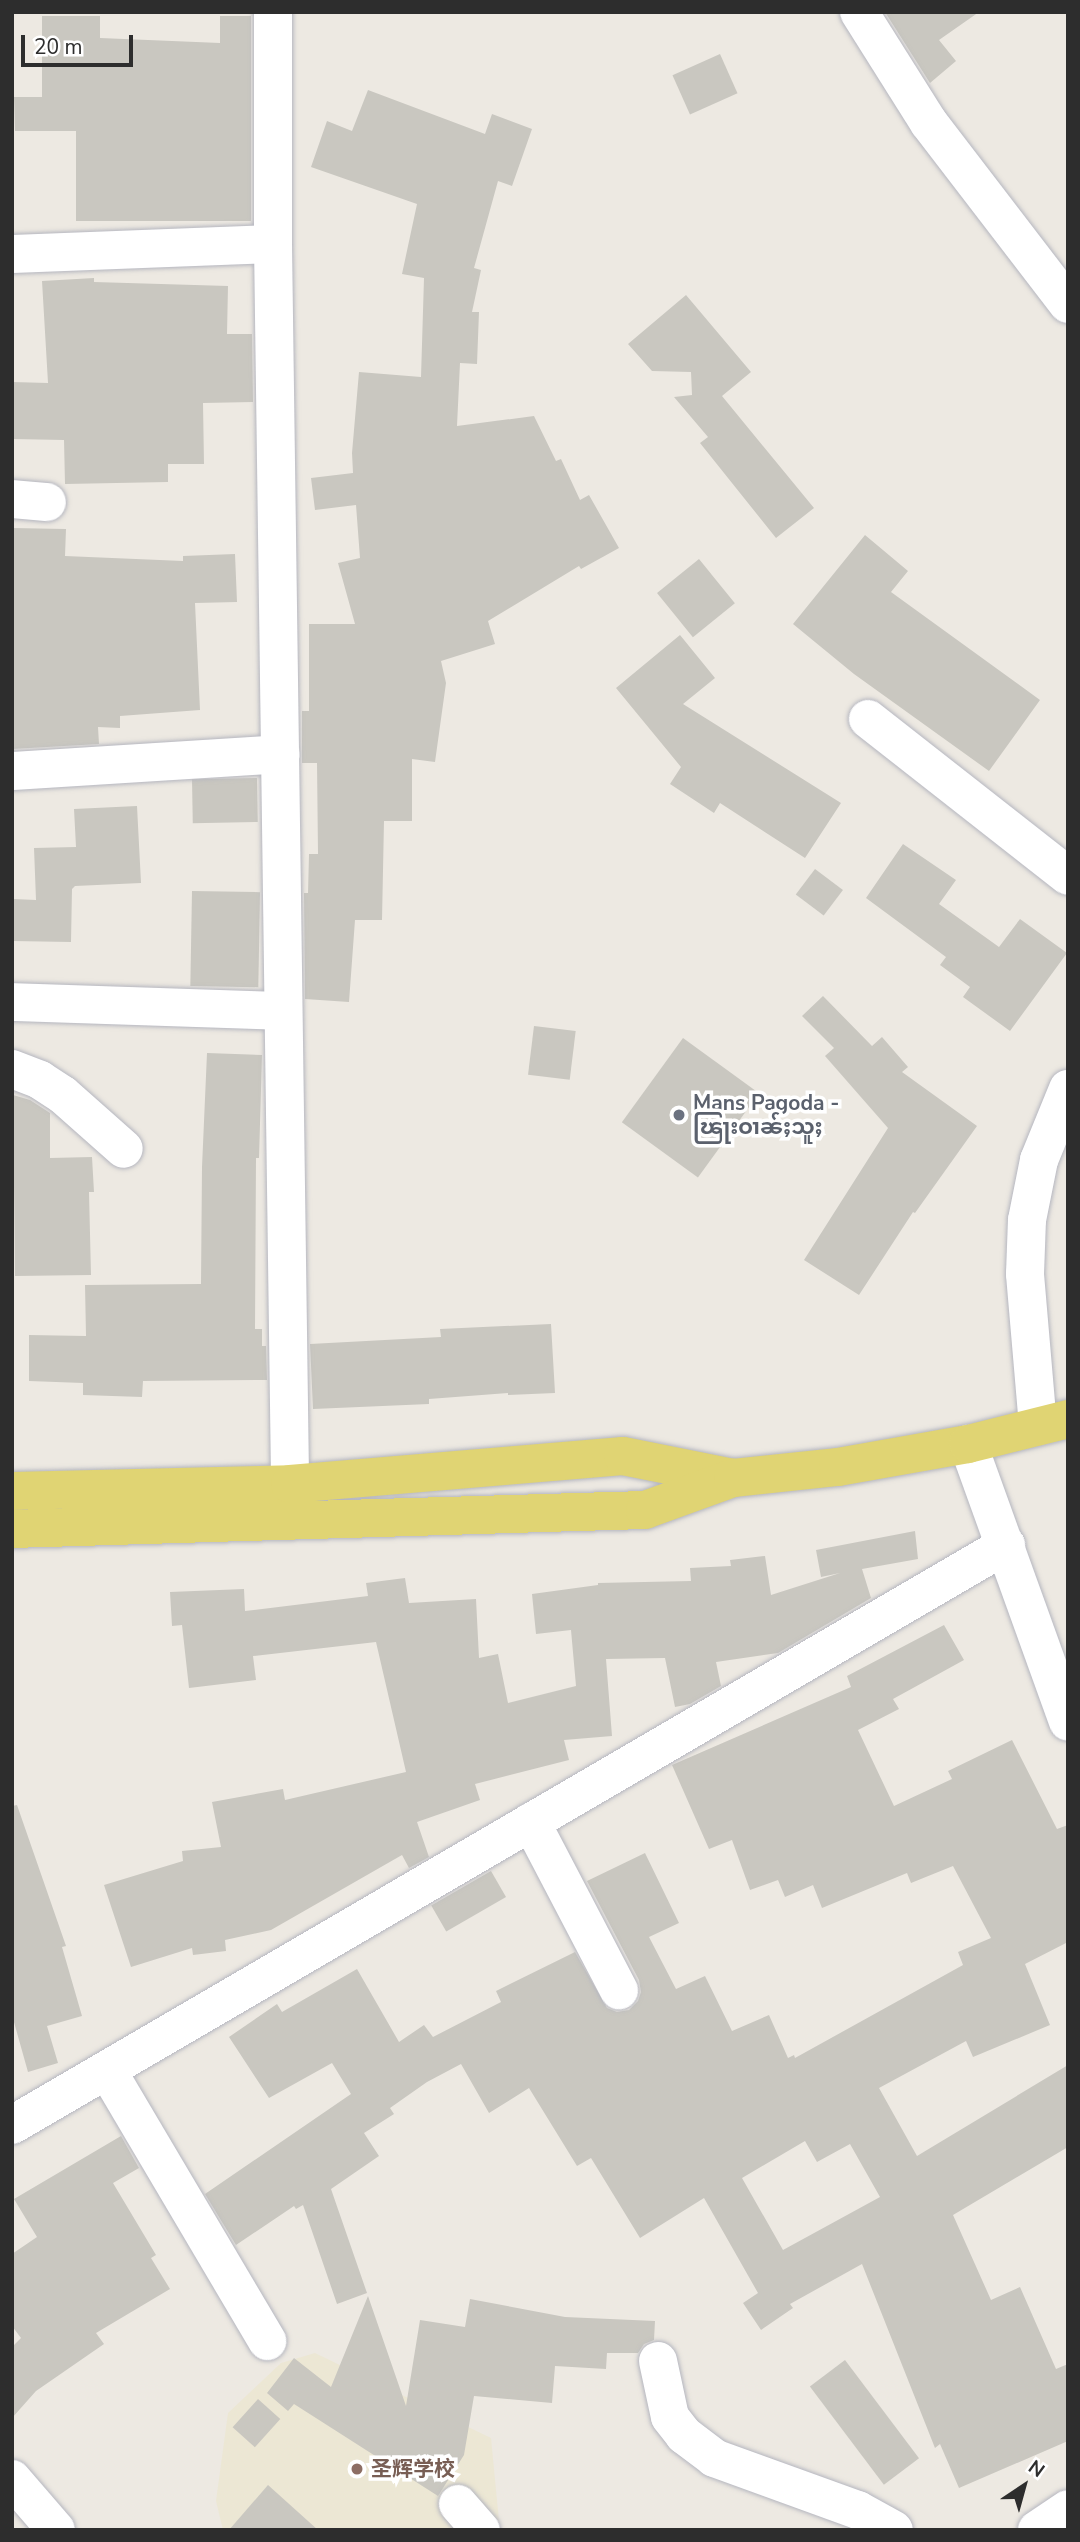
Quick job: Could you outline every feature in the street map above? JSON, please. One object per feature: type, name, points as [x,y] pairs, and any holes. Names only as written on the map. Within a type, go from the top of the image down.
[{"type":"main road","points":[[12,1529],[645,1510],[733,1478],[838,1467],[968,1444],[1053,1422]]},
{"type":"main road","points":[[12,1491],[290,1484],[622,1456],[733,1478]]},
{"type":"street","points":[[273,12],[273,244],[290,1484],[296,1522]]},
{"type":"street","points":[[859,12],[929,123],[1068,304]]},
{"type":"street","points":[[12,254],[273,244]]},
{"type":"street","points":[[868,719],[1068,876]]},
{"type":"street","points":[[12,771],[280,754]]},
{"type":"street","points":[[12,1002],[283,1011]]},
{"type":"street","points":[[12,1069],[40,1080],[63,1095],[124,1149]]},
{"type":"street","points":[[1053,1422],[1025,1274],[1027,1220],[1039,1160],[1068,1089]]},
{"type":"street","points":[[968,1444],[1064,1699]]},
{"type":"street","points":[[12,2125],[1006,1545]]},
{"type":"street","points":[[531,1822],[620,1990]]},
{"type":"street","points":[[107,2070],[267,2341]]},
{"type":"street","points":[[658,2361],[670,2417],[684,2435],[714,2458],[858,2510],[894,2530]]},
{"type":"street","points":[[12,2479],[56,2530]]},
{"type":"street","points":[[1037,2530],[1068,2509]]},
{"type":"shaded area","name":"圣辉学校","points":[[315,2353],[491,2438],[499,2521],[495,2530],[223,2530],[216,2501],[228,2413],[281,2363]]},
{"type":"building","points":[[885,12],[979,12],[939,40],[956,61],[930,83]]},
{"type":"building","points":[[42,16],[100,16],[100,38],[220,43],[220,16],[251,16],[251,221],[76,221],[76,131],[15,131],[14,97],[42,97]]},
{"type":"building","points":[[720,54],[737,93],[690,114],[672,75]]},
{"type":"building","points":[[368,90],[485,134],[492,114],[532,129],[512,186],[498,181],[474,268],[481,270],[472,312],[479,312],[477,364],[460,363],[457,426],[534,416],[556,461],[561,459],[580,500],[589,495],[619,548],[581,569],[579,566],[488,621],[495,644],[441,661],[446,683],[435,762],[412,759],[412,821],[384,821],[382,920],[355,920],[349,1002],[305,999],[304,893],[308,893],[309,854],[318,854],[317,763],[302,763],[302,711],[309,711],[309,624],[355,624],[338,563],[360,558],[356,505],[315,510],[311,478],[353,473],[352,453],[359,372],[421,377],[424,278],[402,274],[417,204],[311,167],[327,121],[352,131]]},
{"type":"building","points":[[94,278],[94,282],[228,286],[227,334],[252,334],[253,402],[203,403],[204,464],[168,464],[168,482],[65,484],[64,440],[12,439],[12,382],[48,383],[42,281]]},
{"type":"building","points":[[686,295],[751,372],[722,396],[814,508],[776,538],[700,443],[708,437],[674,397],[692,395],[691,372],[652,371],[628,344]]},
{"type":"building","points":[[12,528],[66,529],[65,556],[183,561],[183,556],[235,554],[237,602],[195,603],[200,710],[120,716],[120,728],[98,727],[99,744],[12,749]]},
{"type":"building","points":[[865,535],[908,571],[891,592],[1040,700],[989,771],[854,674],[793,624]]},
{"type":"building","points":[[699,559],[735,603],[693,637],[657,593]]},
{"type":"building","points":[[680,635],[715,678],[683,704],[841,803],[805,858],[720,803],[714,813],[670,784],[681,767],[616,688]]},
{"type":"building","points":[[257,778],[258,822],[193,823],[192,779]]},
{"type":"building","points":[[137,806],[141,883],[75,886],[72,889],[71,942],[12,941],[13,899],[36,900],[34,848],[76,847],[74,809]]},
{"type":"building","points":[[903,844],[956,880],[939,904],[999,947],[1020,919],[1067,953],[1010,1031],[963,997],[970,987],[940,965],[946,957],[866,898]]},
{"type":"building","points":[[815,869],[843,890],[824,916],[796,895]]},
{"type":"building","points":[[192,891],[260,892],[258,987],[190,986]]},
{"type":"building","points":[[823,996],[872,1046],[882,1037],[908,1067],[902,1072],[977,1126],[915,1213],[913,1212],[859,1295],[804,1260],[888,1128],[825,1056],[834,1048],[802,1016]]},
{"type":"building","points":[[534,1026],[576,1031],[570,1080],[528,1075]]},
{"type":"building","points":[[683,1038],[759,1093],[698,1177],[622,1122]]},
{"type":"building","points":[[207,1053],[262,1055],[259,1158],[256,1158],[255,1329],[262,1329],[262,1346],[266,1346],[267,1380],[143,1381],[142,1397],[83,1395],[83,1383],[29,1381],[29,1335],[86,1336],[85,1285],[201,1284]]},
{"type":"building","points":[[13,1095],[30,1100],[50,1113],[50,1158],[92,1157],[94,1192],[89,1192],[91,1275],[15,1276]]},
{"type":"building","points":[[551,1324],[555,1393],[508,1393],[429,1399],[429,1404],[313,1409],[310,1344],[441,1337],[440,1329]]},
{"type":"building","points":[[915,1531],[918,1559],[862,1569],[871,1598],[778,1653],[716,1662],[721,1686],[690,1704],[675,1707],[665,1658],[606,1659],[612,1736],[564,1740],[569,1760],[475,1784],[480,1800],[417,1822],[429,1857],[409,1868],[402,1855],[271,1930],[225,1940],[226,1951],[193,1955],[192,1948],[131,1967],[104,1885],[183,1861],[182,1851],[221,1847],[212,1802],[283,1789],[285,1800],[406,1772],[376,1642],[253,1656],[256,1680],[189,1688],[182,1625],[172,1626],[170,1592],[244,1589],[245,1611],[368,1596],[366,1583],[405,1578],[409,1603],[476,1599],[479,1658],[498,1654],[508,1703],[576,1686],[571,1630],[536,1634],[532,1594],[598,1583],[691,1581],[690,1568],[731,1566],[730,1560],[765,1556],[771,1595],[840,1573],[821,1577],[816,1550]]},
{"type":"building","points":[[944,1625],[964,1660],[893,1699],[899,1709],[858,1730],[894,1806],[952,1779],[948,1771],[1012,1740],[1057,1829],[1068,1825],[1068,1942],[1025,1964],[1050,2025],[973,2057],[966,2041],[879,2088],[917,2156],[1068,2065],[1068,2147],[953,2215],[991,2300],[1020,2287],[1056,2369],[1068,2364],[1068,2441],[959,2488],[940,2444],[935,2448],[862,2264],[790,2304],[793,2308],[761,2330],[743,2303],[758,2293],[704,2198],[640,2238],[591,2158],[577,2166],[529,2088],[489,2113],[461,2064],[427,2082],[390,2108],[394,2114],[364,2133],[379,2156],[331,2189],[367,2293],[337,2304],[303,2205],[296,2209],[294,2206],[236,2245],[205,2194],[351,2094],[332,2063],[269,2098],[229,2037],[277,2004],[282,2012],[357,1969],[399,2042],[424,2025],[433,2037],[501,2002],[496,1991],[575,1952],[607,2008],[617,2012],[629,2010],[638,2001],[641,1992],[639,1980],[587,1881],[645,1853],[679,1923],[649,1937],[676,1989],[705,1976],[732,2031],[769,2015],[788,2058],[794,2055],[795,2058],[963,1965],[958,1952],[991,1938],[953,1866],[911,1883],[907,1873],[822,1908],[813,1885],[785,1897],[778,1880],[750,1890],[732,1840],[709,1849],[672,1765],[851,1687],[847,1676]],"holes":[[[805,2141],[817,2162],[850,2144],[880,2197],[783,2250],[742,2178]]]},
{"type":"building","points":[[17,1805],[66,1946],[62,1947],[82,2016],[47,2026],[58,2063],[28,2072],[12,2015],[12,1806]]},
{"type":"building","points":[[491,1871],[506,1897],[446,1931],[431,1906]]},
{"type":"building","points":[[121,2136],[139,2168],[113,2183],[156,2255],[151,2258],[170,2289],[96,2333],[104,2344],[36,2391],[12,2418],[12,2347],[21,2338],[12,2326],[12,2254],[37,2237],[14,2199]]},
{"type":"building","points":[[368,2296],[406,2406],[420,2320],[465,2327],[470,2299],[565,2317],[655,2321],[654,2340],[644,2344],[638,2353],[607,2353],[606,2369],[555,2366],[552,2403],[474,2396],[464,2455],[438,2496],[294,2404],[288,2411],[267,2393],[294,2358],[331,2387]]},
{"type":"building","points":[[845,2360],[919,2458],[884,2485],[810,2386]]},
{"type":"building","points":[[258,2399],[280,2419],[255,2447],[233,2427]]},
{"type":"building","points":[[268,2485],[318,2530],[229,2530]]},
{"type":"place","name":"Mans Pagoda - ၽြႃးဝၢၼ်ႈသူႈ","points":[[679,1115]]},
{"type":"place","name":"圣辉学校","points":[[357,2469]]}]
